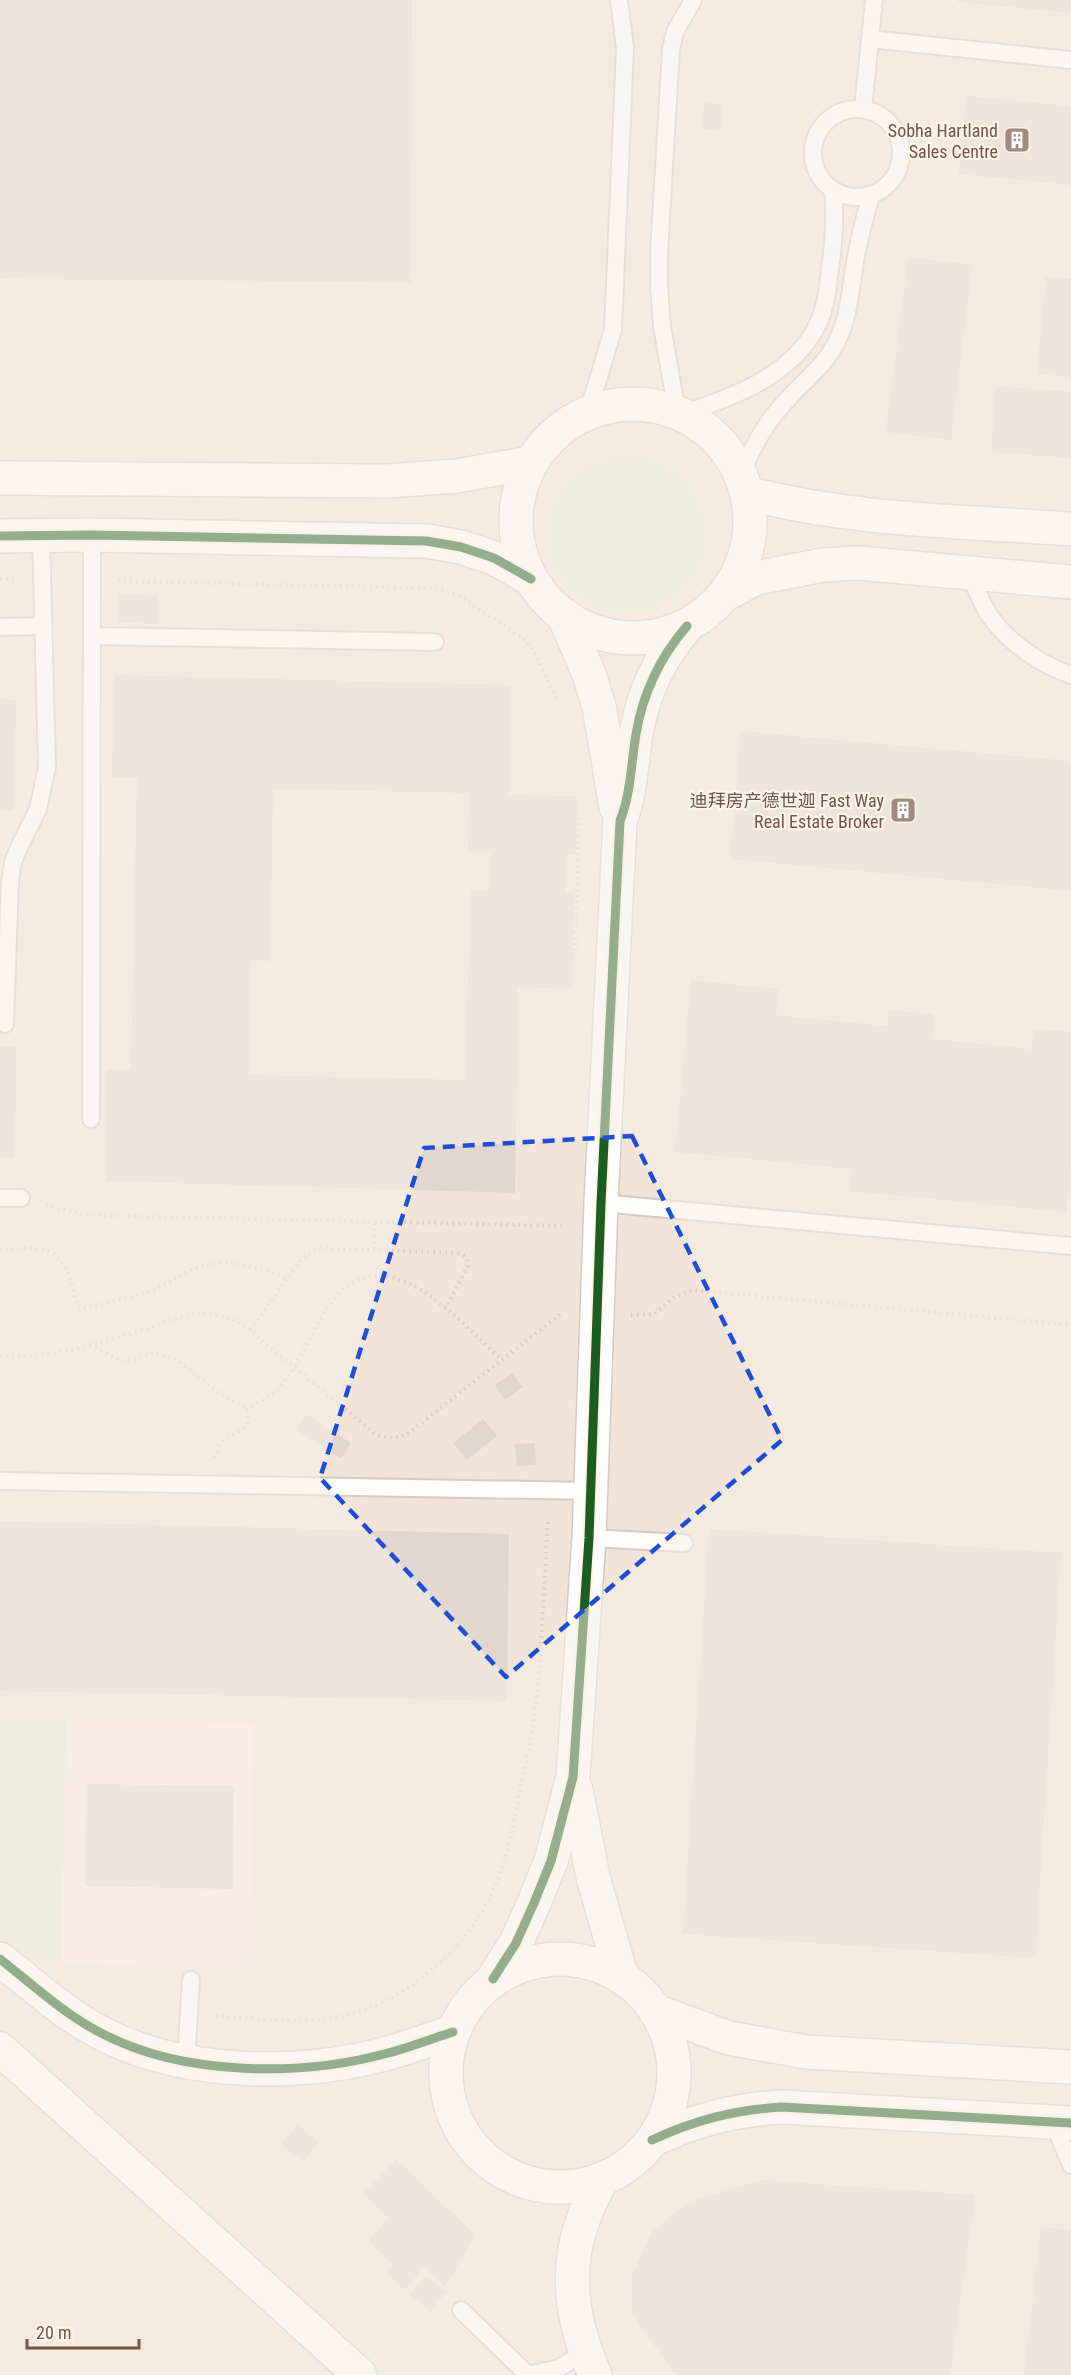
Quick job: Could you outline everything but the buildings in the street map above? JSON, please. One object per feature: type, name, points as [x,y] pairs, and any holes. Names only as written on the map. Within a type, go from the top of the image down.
[{"type":"street","points":[[493,1979],[516,1942],[534,1903],[550,1862],[573,1777],[589,1538],[601,1203],[620,821],[630,785],[636,734],[644,702],[656,672],[671,644],[687,626],[708,612],[726,594],[740,571],[749,546],[751,519],[744,484],[731,456],[717,439],[700,425],[679,413],[647,404],[617,405],[588,412],[565,425],[546,442],[530,463],[519,491],[515,521],[519,551],[531,579],[546,599],[564,616],[593,632],[625,638],[657,636],[687,626]]},
{"type":"street","points":[[0,478],[387,482],[457,476],[530,463]]},
{"type":"street","points":[[744,484],[779,502],[859,514],[1071,529]]},
{"type":"street","points":[[0,536],[92,535],[426,541],[494,558],[531,579]]},
{"type":"street","points":[[726,594],[756,578],[823,565],[858,563],[1071,582]]},
{"type":"street","points":[[564,616],[589,674],[599,706],[614,800],[620,821]]},
{"type":"street","points":[[573,1777],[593,1877],[622,1978]]},
{"type":"street","points":[[0,1959],[59,2006],[102,2034],[125,2045],[186,2061],[266,2069],[327,2065],[387,2054],[453,2031]]},
{"type":"street","points":[[571,1959],[598,1965],[622,1978],[641,1993],[655,2011],[668,2035],[674,2062],[673,2090],[665,2116],[652,2140],[622,2169],[580,2185],[555,2186],[532,2183],[509,2174],[489,2162],[471,2145],[458,2125],[449,2103],[445,2079],[447,2055],[453,2031],[476,1994],[493,1979],[517,1966],[544,1960],[571,1959]]},
{"type":"street","points":[[655,2011],[729,2038],[767,2047],[806,2052],[1071,2067]]},
{"type":"street","points":[[0,2049],[360,2375]]},
{"type":"street","points":[[652,2140],[683,2126],[715,2116],[748,2109],[781,2107],[1062,2122]]},
{"type":"street","points":[[590,2363],[574,2312],[571,2284],[573,2256],[579,2229],[588,2202],[603,2178]]},
{"type":"lane","points":[[588,412],[613,330],[625,48],[620,0]]},
{"type":"lane","points":[[693,0],[678,24],[670,49],[659,252],[662,326],[679,413],[728,397],[766,378],[803,346],[816,328],[826,302],[835,240],[836,215],[833,191]]},
{"type":"lane","points":[[863,109],[874,0]]},
{"type":"lane","points":[[870,39],[1071,60]]},
{"type":"lane","points":[[863,109],[887,120],[901,143],[902,156],[899,169],[883,190],[871,196],[845,196],[833,191],[822,181],[814,167],[812,152],[815,137],[823,124],[834,115],[848,110],[863,109]]},
{"type":"lane","points":[[744,484],[750,452],[765,426],[786,400],[821,366],[842,331],[848,311],[862,229],[871,196]]},
{"type":"lane","points":[[5,1024],[10,881],[20,845],[38,809],[47,767],[41,535]]},
{"type":"lane","points":[[91,1119],[92,535]]},
{"type":"lane","points":[[969,573],[989,614],[1009,637],[1030,655],[1071,675]]},
{"type":"lane","points":[[0,627],[44,626]]},
{"type":"lane","points":[[92,636],[435,642]]},
{"type":"lane","points":[[0,1198],[21,1198]]},
{"type":"lane","points":[[601,1203],[1071,1246]]},
{"type":"lane","points":[[0,1481],[591,1491]]},
{"type":"lane","points":[[589,1538],[684,1543]]},
{"type":"lane","points":[[186,2061],[191,1980]]},
{"type":"lane","points":[[1062,2122],[1071,2165]]},
{"type":"lane","points":[[461,2310],[528,2375],[590,2363]]},
{"type":"path","points":[[0,579],[43,579]]},
{"type":"path","points":[[92,581],[422,588],[450,592],[477,607],[524,639],[534,652],[560,707]]},
{"type":"path","points":[[574,954],[579,813]]},
{"type":"path","points":[[21,1198],[84,1215],[566,1226]]},
{"type":"path","points":[[566,1237],[567,1214]]},
{"type":"path","points":[[375,1221],[375,1249]]},
{"type":"path","points":[[250,1329],[261,1319],[301,1259],[312,1250],[320,1248],[464,1255],[468,1260],[468,1266],[445,1309]]},
{"type":"path","points":[[0,1250],[42,1249],[55,1256],[63,1263],[77,1305],[83,1309],[157,1288],[208,1264],[223,1262],[245,1264],[288,1278]]},
{"type":"path","points":[[248,1410],[276,1390],[295,1368],[332,1302],[347,1287],[364,1278],[381,1275],[399,1278],[414,1285],[445,1309],[501,1359]]},
{"type":"path","points":[[598,1312],[654,1314],[676,1296],[692,1290],[1071,1325]]},
{"type":"path","points":[[0,1356],[35,1356],[70,1351],[191,1314],[210,1313],[225,1316],[250,1329],[375,1434],[397,1438],[406,1435],[563,1311],[562,1323]]},
{"type":"path","points":[[90,1345],[117,1359],[127,1361],[154,1353],[171,1358],[223,1396],[248,1410]]},
{"type":"path","points":[[215,1459],[218,1448],[225,1438],[247,1424],[248,1410]]},
{"type":"path","points":[[190,2014],[307,2021],[339,2017],[368,2008],[398,1994],[425,1975],[449,1953],[471,1927],[490,1896],[504,1861],[534,1720],[550,1490]]},
{"type":"highlighted area","points":[[632,1136],[782,1440],[506,1677],[320,1478],[424,1148]]},
{"type":"shaded area","points":[[0,0],[1071,0],[1071,2375],[0,2375]]},
{"type":"shaded area","points":[[66,1718],[254,1723],[248,1968],[222,1970],[61,1963]]},
{"type":"green space","points":[[627,456],[642,457],[657,462],[682,479],[699,504],[704,519],[704,549],[699,564],[682,589],[657,606],[642,611],[627,612],[612,611],[597,606],[572,589],[555,564],[550,549],[549,534],[550,519],[555,504],[572,479],[597,462],[612,457]]},
{"type":"green space","points":[[0,1718],[66,1718],[61,1963],[28,1960],[0,1935]]},
{"type":"cycle path","points":[[0,536],[92,535],[426,541],[461,547],[494,558],[531,579]]},
{"type":"cycle path","points":[[493,1979],[516,1943],[551,1861],[573,1777],[589,1538],[601,1203],[620,821],[629,789],[636,734],[643,704],[661,663],[687,626]]},
{"type":"cycle path","points":[[0,1959],[62,2009],[103,2034],[135,2048],[169,2058],[206,2065],[281,2069],[318,2066],[388,2053],[453,2032]]},
{"type":"cycle path","points":[[652,2140],[715,2117],[781,2107],[1071,2123]]},
{"type":"place","name":"Sobha Hartland Sales Centre","points":[[1017,140]]},
{"type":"place","name":"迪拜房产德世迦 Fast Way Real Estate Broker","points":[[903,810]]}]
